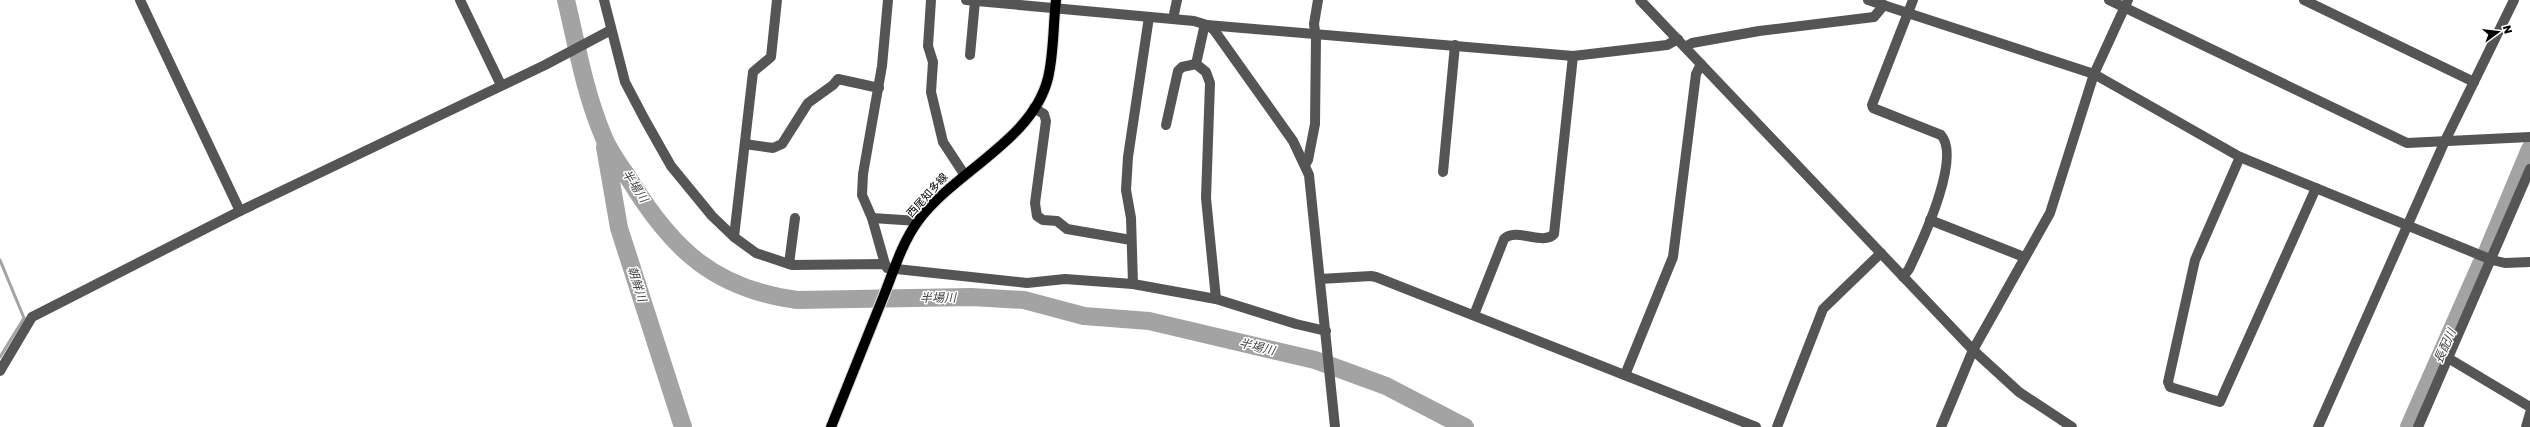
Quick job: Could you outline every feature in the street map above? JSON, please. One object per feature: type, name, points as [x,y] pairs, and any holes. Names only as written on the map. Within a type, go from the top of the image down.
[{"type":"main road","name":"西尾知多線","points":[[832,427],[889,283],[890,266],[918,221],[936,200],[964,174],[1017,131],[1034,108],[1048,79],[1055,4]]},
{"type":"street","points":[[140,0],[240,211]]},
{"type":"street","points":[[460,0],[501,85]]},
{"type":"street","points":[[604,0],[609,31],[625,82],[657,142],[691,191],[734,237],[756,253],[789,264],[806,267],[890,266],[1027,283],[1065,279],[1132,284],[1216,299],[1327,335]]},
{"type":"street","points":[[734,237],[753,72],[772,57],[777,0]]},
{"type":"street","points":[[888,0],[879,88],[862,196],[890,266]]},
{"type":"street","points":[[931,0],[928,46],[933,57],[931,92],[943,142],[964,174]]},
{"type":"street","points":[[970,55],[970,0],[1055,4],[1173,19],[1207,25],[1573,56],[1668,45],[1678,39]]},
{"type":"street","points":[[1173,19],[1178,0]]},
{"type":"street","points":[[1305,165],[1308,160],[1315,124],[1314,24],[1318,0]]},
{"type":"street","points":[[1640,0],[1973,350],[2019,392],[2072,427]]},
{"type":"street","points":[[1868,0],[2094,74],[2240,157],[2492,260],[2505,263],[2530,262]]},
{"type":"street","points":[[1903,277],[1909,269],[1944,185],[1946,142],[1941,135],[1873,108],[1872,105],[1913,0]]},
{"type":"street","points":[[2109,0],[2126,4],[2407,144],[2444,143],[2472,139],[2530,137]]},
{"type":"street","points":[[2304,0],[2474,82]]},
{"type":"street","points":[[2318,427],[2407,225],[2510,1]]},
{"type":"street","points":[[1941,427],[1973,350],[2053,205],[2094,74],[2126,4]]},
{"type":"street","points":[[1685,47],[1692,43],[1759,30],[1874,17],[1884,5]]},
{"type":"street","points":[[1132,284],[1131,218],[1126,190],[1128,157],[1149,17]]},
{"type":"street","points":[[1196,64],[1204,28],[1207,25]]},
{"type":"street","points":[[1207,25],[1214,30],[1293,142],[1305,165],[1312,195],[1335,427]]},
{"type":"street","points":[[0,371],[32,317],[240,211],[549,63],[609,31]]},
{"type":"street","points":[[1443,172],[1455,45]]},
{"type":"street","points":[[1474,316],[1504,239],[1511,236],[1548,237],[1554,234],[1573,56]]},
{"type":"street","points":[[1166,125],[1178,71],[1182,67],[1196,64]]},
{"type":"street","points":[[1196,64],[1206,72],[1210,83],[1206,198],[1216,299]]},
{"type":"street","points":[[1625,375],[1673,257],[1696,74],[1701,64]]},
{"type":"street","points":[[745,144],[773,148],[782,144],[808,103],[833,86],[838,79],[879,88]]},
{"type":"street","points":[[1034,108],[1044,114],[1046,121],[1035,202],[1037,216],[1043,220],[1057,221],[1067,229],[1131,240]]},
{"type":"street","points":[[2240,157],[2195,260],[2168,382],[2170,387],[2220,402],[2316,188]]},
{"type":"street","points":[[2418,427],[2492,260],[2530,169]]},
{"type":"street","points":[[789,264],[795,218]]},
{"type":"street","points":[[872,218],[918,221]]},
{"type":"street","points":[[1930,220],[2024,258]]},
{"type":"street","points":[[1777,427],[1823,309],[1881,254]]},
{"type":"street","points":[[1320,279],[1370,276],[1756,427]]},
{"type":"street","points":[[2448,358],[2530,407]]},
{"type":"street","points":[[2526,427],[2530,413]]},
{"type":"waterway","name":"半場川","points":[[566,0],[587,87],[597,121],[609,149],[663,228],[680,246],[699,262],[720,276],[742,286],[768,295],[797,300],[971,297],[1024,300],[1084,316],[1149,321],[1315,360],[1386,386],[1465,427]]},
{"type":"waterway","name":"朝鮮川","points":[[605,147],[619,228],[683,427]]},
{"type":"waterway","name":"長配川","points":[[2487,252],[2530,149]]},
{"type":"waterway","points":[[0,260],[24,318],[0,357]]},
{"type":"waterway","name":"長配川","points":[[2409,427],[2481,264]]}]
